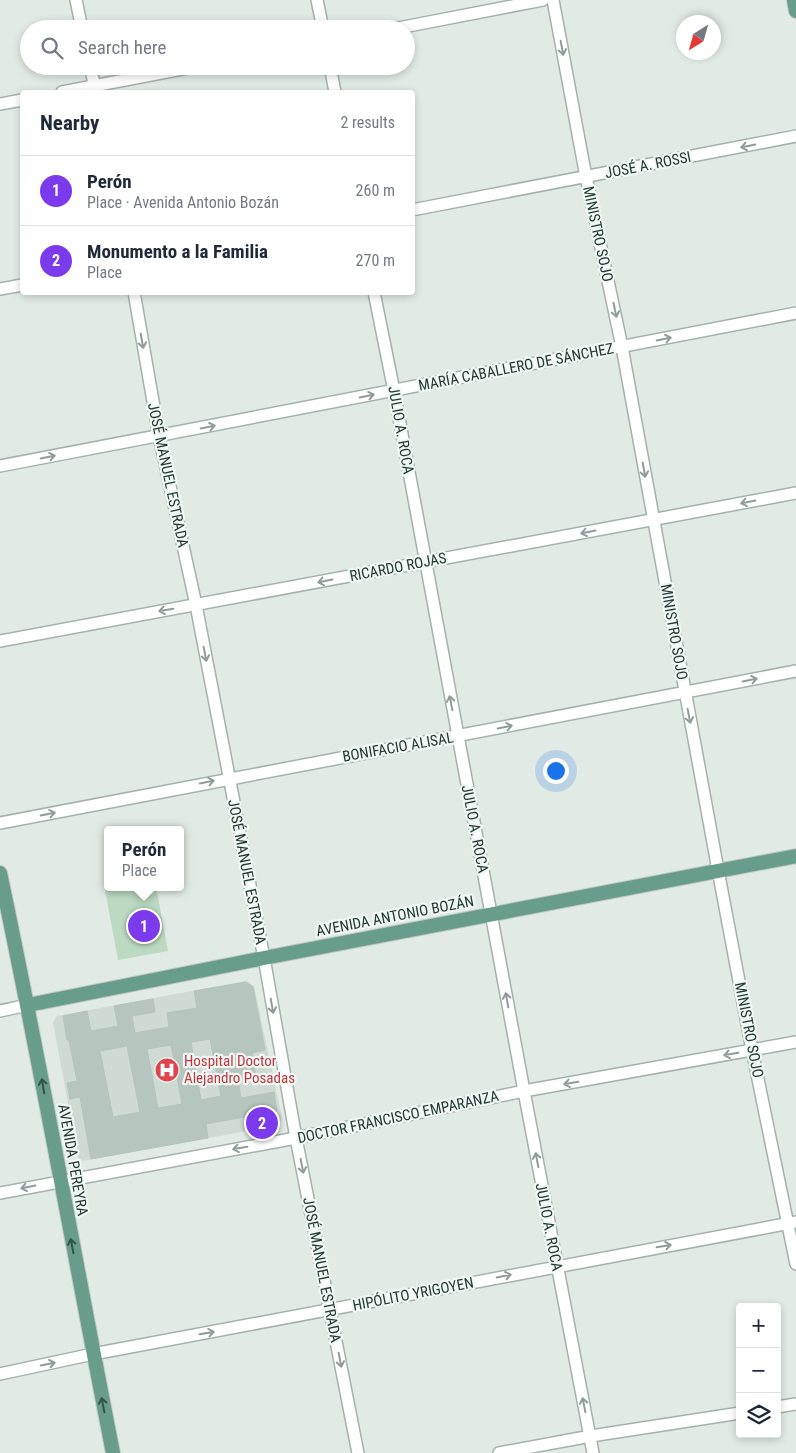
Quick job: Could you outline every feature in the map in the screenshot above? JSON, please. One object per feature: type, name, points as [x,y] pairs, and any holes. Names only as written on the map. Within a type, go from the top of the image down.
[{"type":"main road","points":[[794,0],[796,12]]},
{"type":"main road","name":"AVENIDA ANTONIO BOZÁN","points":[[28,1006],[264,958],[796,856]]},
{"type":"main road","name":"AVENIDA PEREYRA","points":[[0,873],[28,1006],[113,1453]]},
{"type":"street","points":[[76,0],[80,20]]},
{"type":"street","points":[[317,0],[321,20]]},
{"type":"street","points":[[415,25],[542,0]]},
{"type":"street","name":"MINISTRO SOJO","points":[[553,0],[586,177],[622,347],[752,1050],[792,1222],[796,1264]]},
{"type":"street","points":[[92,75],[95,89],[158,75]]},
{"type":"street","points":[[332,75],[335,90]]},
{"type":"street","points":[[0,104],[20,100]]},
{"type":"street","name":"JOSÉ A. ROSSI","points":[[415,209],[796,136]]},
{"type":"street","points":[[0,289],[20,285]]},
{"type":"street","name":"JOSÉ MANUEL ESTRADA","points":[[135,295],[159,436],[196,605],[264,958],[296,1138],[358,1453]]},
{"type":"street","name":"JULIO A. ROCA","points":[[375,295],[524,1092],[594,1453]]},
{"type":"street","name":"MARÍA CABALLERO DE SÁNCHEZ","points":[[0,466],[796,313]]},
{"type":"street","name":"RICARDO ROJAS","points":[[0,641],[796,492]]},
{"type":"street","name":"BONIFACIO ALISAL","points":[[0,823],[796,671]]},
{"type":"street","name":"AVENIDA ANTONIO BOZÁN","points":[[0,1011],[28,1006]]},
{"type":"street","name":"DOCTOR FRANCISCO EMPARANZA","points":[[0,1193],[296,1138],[524,1092],[796,1042]]},
{"type":"street","name":"HIPÓLITO YRIGOYEN","points":[[0,1374],[93,1354],[331,1311],[792,1222]]},
{"type":"street","points":[[781,1406],[796,1404]]},
{"type":"street","points":[[499,1453],[591,1436],[736,1414]]},
{"type":"shaded area","name":"Hospital Doctor Alejandro Posadas","points":[[246,981],[254,986],[282,1118],[279,1125],[83,1161],[78,1158],[53,1022],[57,1016]]},
{"type":"green space","points":[[105,891],[157,891],[168,951],[118,960]]},
{"type":"building","name":"Hospital Doctor Alejandro Posadas","points":[[246,982],[253,987],[265,1050],[252,1053],[256,1077],[238,1080],[241,1098],[274,1092],[277,1111],[206,1124],[208,1138],[91,1159],[80,1097],[70,1099],[67,1083],[77,1081],[63,1016],[87,1011],[91,1031],[118,1026],[114,1006],[153,999],[155,1012],[132,1016],[135,1033],[169,1027],[167,1013],[197,1008],[194,991]],"holes":[[[210,1039],[221,1096],[201,1100],[191,1042]],[[171,1045],[182,1104],[158,1108],[147,1049]],[[127,1046],[140,1112],[113,1117],[100,1051]]]},
{"type":"place","name":"Perón","points":[[144,926]]},
{"type":"place","name":"Hospital Doctor Alejandro Posadas","points":[[167,1070]]},
{"type":"place","name":"Monumento a la Familia","points":[[262,1123]]}]
